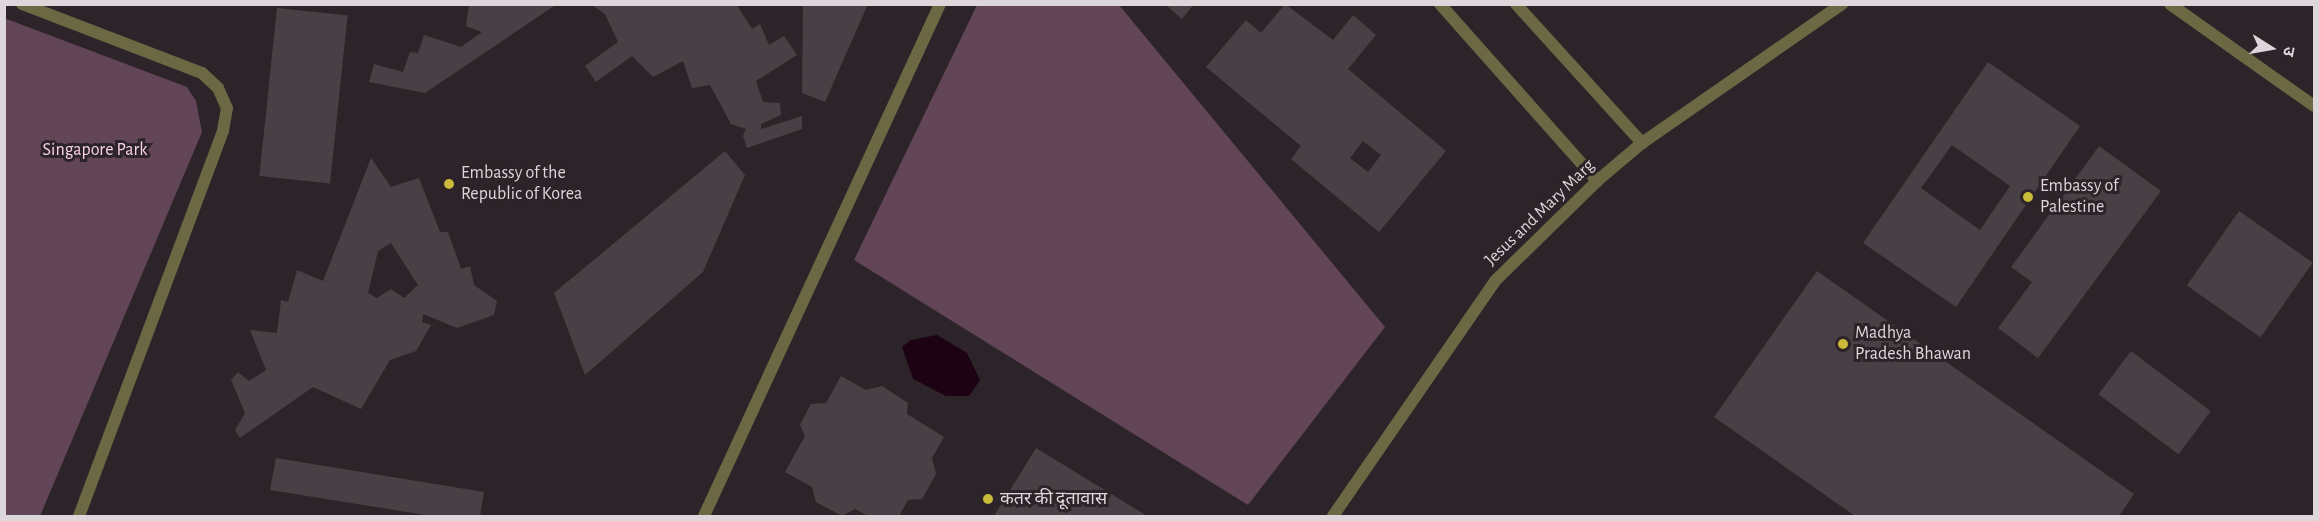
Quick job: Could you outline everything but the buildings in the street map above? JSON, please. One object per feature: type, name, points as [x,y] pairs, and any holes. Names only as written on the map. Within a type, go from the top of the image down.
[{"type":"street","points":[[22,4],[202,73],[218,88],[226,108],[223,131],[79,516]]},
{"type":"street","points":[[704,516],[940,4]]},
{"type":"street","points":[[1440,4],[1597,181]]},
{"type":"street","points":[[1516,4],[1642,143]]},
{"type":"street","name":"Jesus and Mary Marg","points":[[1333,516],[1495,281],[1597,181],[1642,143],[1842,4]]},
{"type":"street","points":[[2170,4],[2314,106]]},
{"type":"green space","points":[[977,5],[1119,5],[1385,327],[1248,505],[854,260]]},
{"type":"green space","name":"Singapore Park","points":[[4,18],[187,87],[196,101],[202,132],[40,516],[5,516]]},
{"type":"shaded area","points":[[937,335],[967,353],[980,380],[969,396],[946,396],[913,379],[902,347],[911,340]]},
{"type":"place","name":"Embassy of the Republic of Korea","points":[[449,184]]},
{"type":"place","name":"Embassy of Palestine","points":[[2028,197]]},
{"type":"place","name":"Madhya Pradesh Bhawan","points":[[1843,344]]},
{"type":"place","name":"कतर की दूतावास","points":[[988,499]]}]
